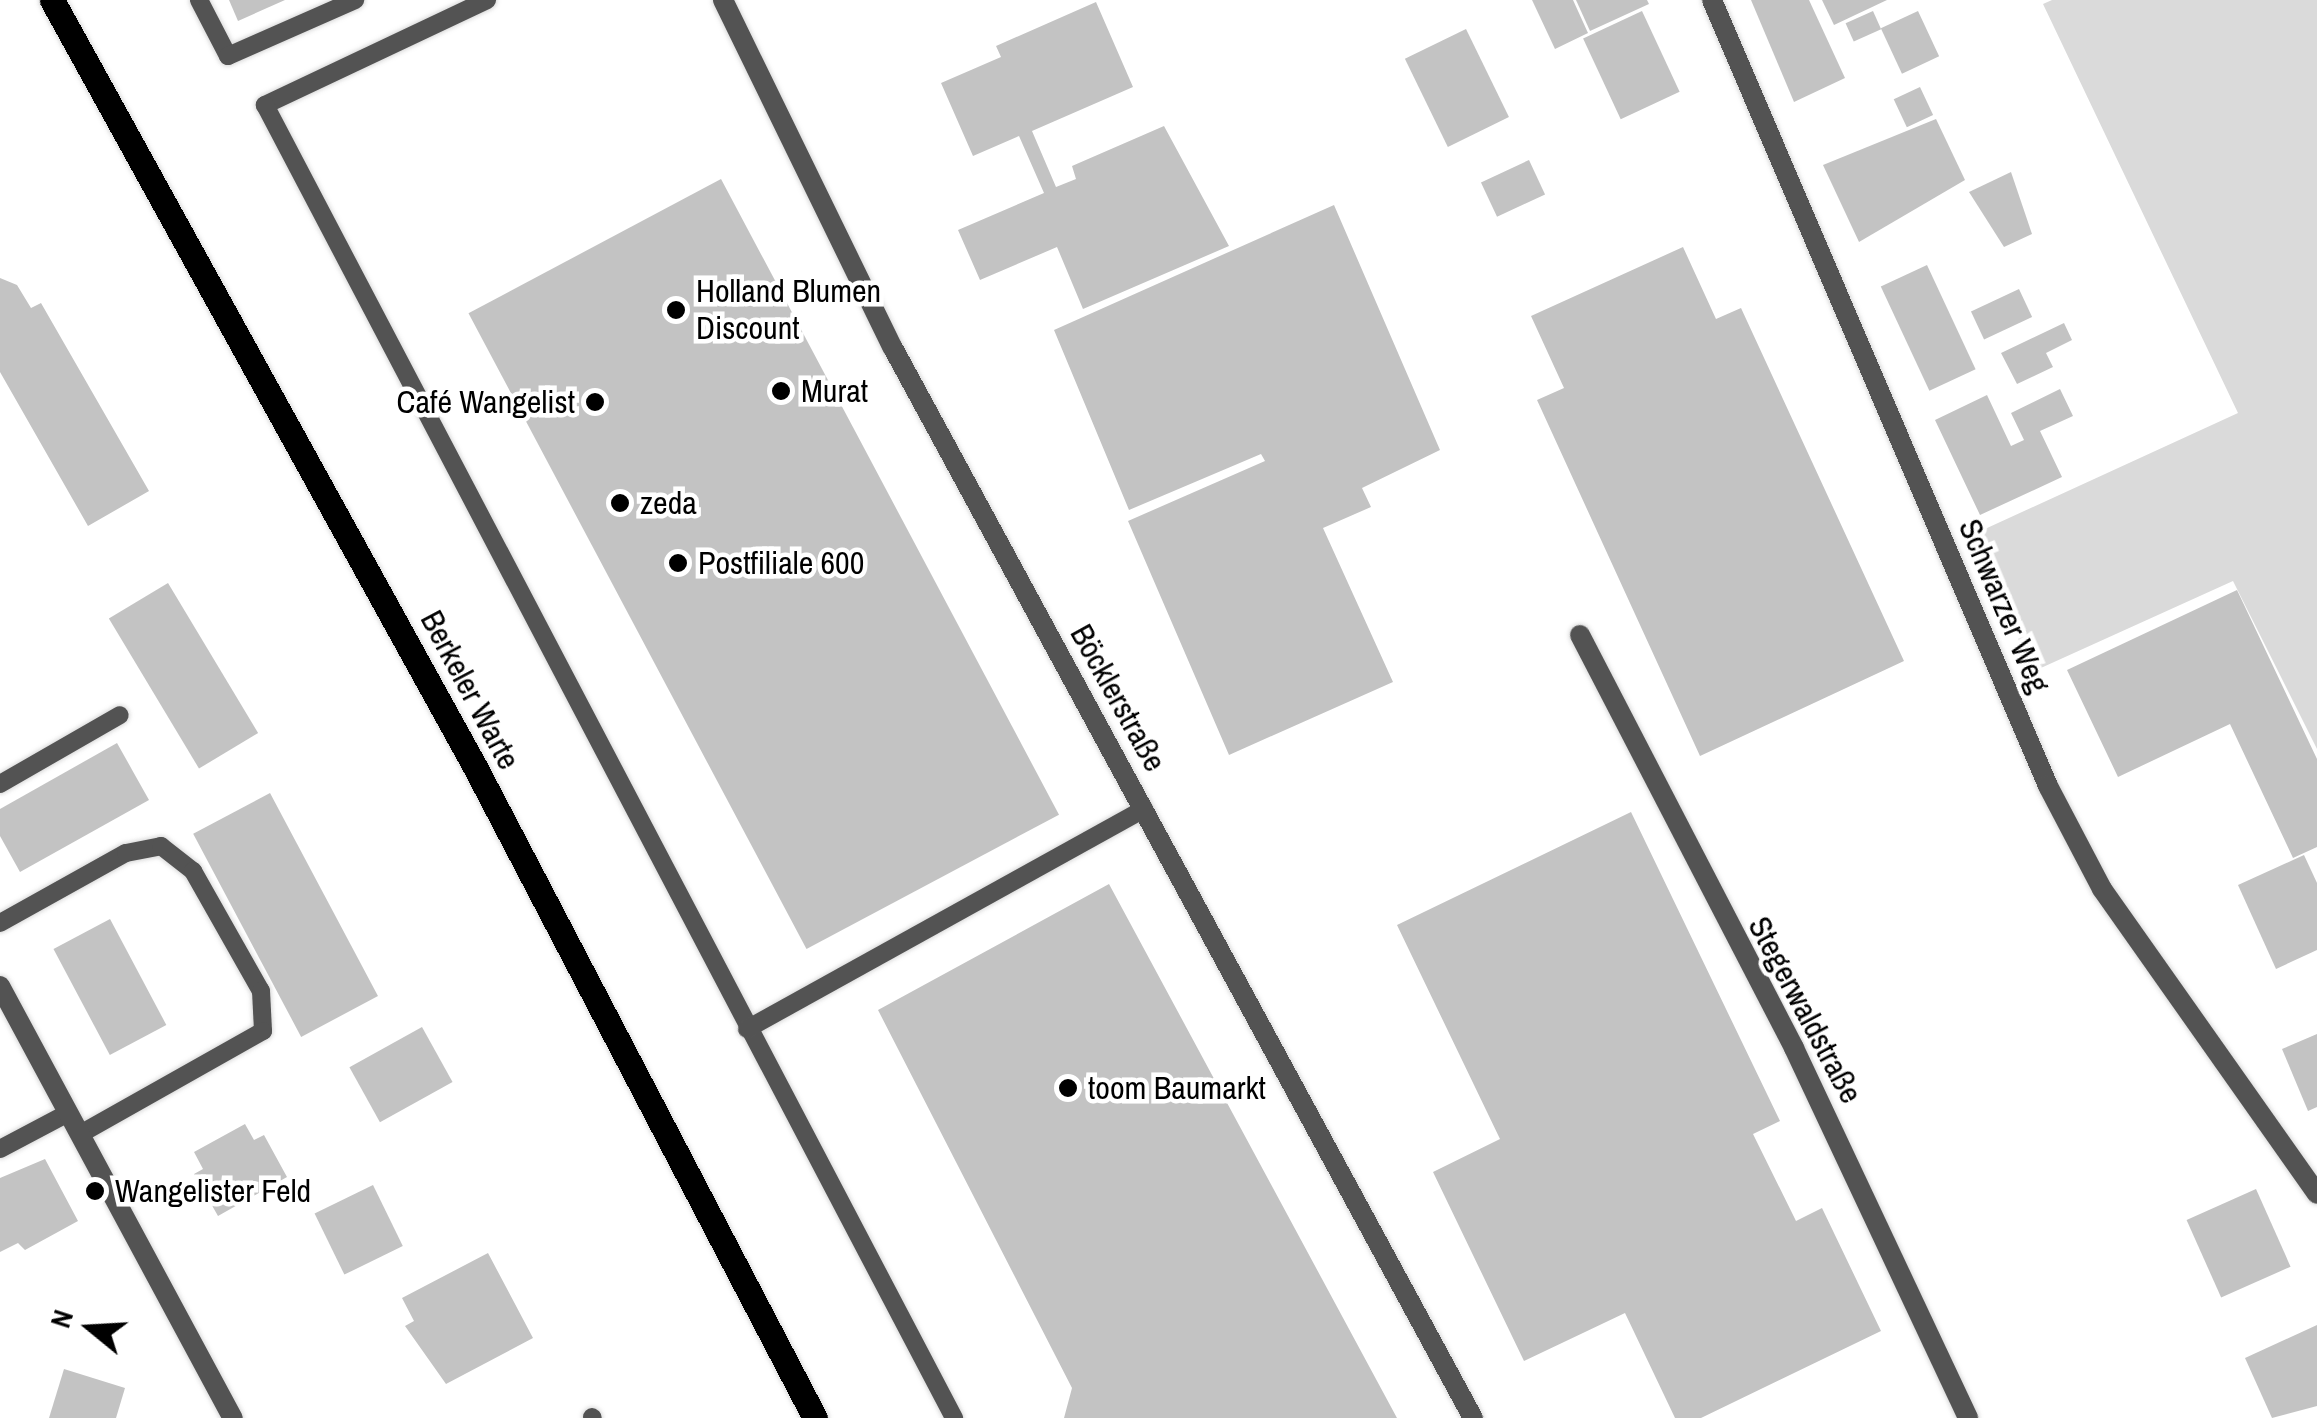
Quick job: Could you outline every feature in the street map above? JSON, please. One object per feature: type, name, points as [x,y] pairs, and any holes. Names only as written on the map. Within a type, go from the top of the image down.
[{"type":"main road","name":"Berkeler Warte","points":[[52,0],[474,765],[815,1418]]},
{"type":"street","name":"Böcklerstraße","points":[[723,0],[893,348],[1473,1418]]},
{"type":"street","name":"Schwarzer Weg","points":[[1712,0],[2048,786],[2102,889],[2317,1194]]},
{"type":"street","name":"Stegerwaldstraße","points":[[1580,636],[1794,1048],[1968,1418]]},
{"type":"street","points":[[0,986],[233,1418]]},
{"type":"street","points":[[209,1418],[222,1399]]},
{"type":"lane","points":[[200,0],[228,56],[355,0]]},
{"type":"lane","points":[[487,0],[265,106],[954,1418]]},
{"type":"lane","points":[[0,784],[120,715]]},
{"type":"lane","points":[[747,1028],[1144,809]]},
{"type":"lane","points":[[0,923],[126,853],[161,846],[193,870],[261,991],[263,1032],[80,1134]]},
{"type":"lane","points":[[0,1149],[68,1112]]},
{"type":"shaded area","points":[[2052,0],[2317,0],[2317,749],[2233,581],[2032,672],[1974,534],[2238,413],[2043,4]]},
{"type":"building","points":[[229,0],[285,0],[238,21]]},
{"type":"building","points":[[1532,0],[1573,0],[1588,33],[1555,49]]},
{"type":"building","points":[[1576,0],[1647,0],[1649,4],[1590,31]]},
{"type":"building","points":[[1751,0],[1809,0],[1845,78],[1794,102]]},
{"type":"building","points":[[1822,0],[1887,0],[1834,25]]},
{"type":"building","points":[[1096,2],[1133,87],[1032,131],[1056,187],[1076,179],[1072,166],[1164,126],[1229,246],[1083,309],[1057,247],[980,280],[958,230],[1044,193],[1019,136],[973,156],[941,83],[1001,57],[996,46]]},
{"type":"building","points":[[1642,11],[1680,92],[1621,119],[1583,38]]},
{"type":"building","points":[[1873,11],[1881,29],[1854,41],[1846,23]]},
{"type":"building","points":[[1918,11],[1939,56],[1902,74],[1881,28]]},
{"type":"building","points":[[1466,29],[1509,117],[1448,147],[1405,59]]},
{"type":"building","points":[[1920,87],[1933,115],[1907,127],[1894,99]]},
{"type":"building","points":[[1936,119],[1965,180],[1859,242],[1823,165]]},
{"type":"building","points":[[1529,160],[1545,194],[1497,217],[1481,182]]},
{"type":"building","points":[[2011,172],[2032,234],[2004,247],[1969,192]]},
{"type":"building","points":[[721,179],[1059,815],[806,949],[468,313]]},
{"type":"building","points":[[1334,205],[1440,450],[1362,488],[1371,507],[1323,528],[1393,682],[1229,755],[1128,521],[1265,461],[1261,454],[1129,510],[1054,330]]},
{"type":"building","points":[[1683,247],[1716,319],[1741,308],[1904,661],[1700,756],[1537,400],[1564,388],[1531,316]]},
{"type":"building","points":[[1927,265],[1976,369],[1929,391],[1881,287]]},
{"type":"building","points":[[0,278],[17,285],[31,308],[41,303],[149,491],[88,526],[0,372]]},
{"type":"building","points":[[2019,289],[2032,317],[1984,339],[1971,311]]},
{"type":"building","points":[[2064,323],[2072,340],[2046,353],[2053,367],[2017,384],[2001,353]]},
{"type":"building","points":[[2060,389],[2073,416],[2040,431],[2062,477],[1980,515],[1935,420],[1987,395],[2011,446],[2024,440],[2011,413]]},
{"type":"building","points":[[168,583],[258,733],[199,769],[109,619]]},
{"type":"building","points":[[2237,590],[2317,759],[2317,847],[2293,858],[2230,724],[2118,777],[2067,670]]},
{"type":"building","points":[[117,743],[149,800],[20,872],[0,836],[0,809]]},
{"type":"building","points":[[270,793],[378,996],[301,1037],[193,834]]},
{"type":"building","points":[[1631,812],[1780,1121],[1753,1134],[1796,1221],[1822,1208],[1881,1331],[1701,1418],[1675,1418],[1625,1313],[1524,1361],[1433,1172],[1500,1139],[1397,925]]},
{"type":"building","points":[[2304,855],[2317,883],[2317,950],[2276,969],[2238,885]]},
{"type":"building","name":"toom Baumarkt","points":[[1109,884],[1397,1418],[1064,1418],[1072,1388],[878,1010]]},
{"type":"building","points":[[110,919],[166,1025],[110,1055],[53,949]]},
{"type":"building","points":[[422,1027],[453,1082],[380,1122],[349,1067]]},
{"type":"building","points":[[2317,1034],[2317,1107],[2308,1111],[2282,1049]]},
{"type":"building","points":[[245,1124],[254,1140],[264,1135],[287,1177],[218,1216],[194,1174],[203,1169],[194,1152]]},
{"type":"building","points":[[45,1159],[78,1221],[25,1250],[18,1243],[0,1252],[0,1178]]},
{"type":"building","points":[[373,1185],[403,1246],[344,1275],[315,1213]]},
{"type":"building","points":[[2256,1189],[2291,1267],[2221,1298],[2187,1220]]},
{"type":"building","points":[[488,1253],[533,1338],[446,1384],[405,1326],[414,1321],[402,1298]]},
{"type":"building","points":[[2317,1325],[2317,1406],[2272,1418],[2245,1358]]},
{"type":"building","points":[[64,1369],[125,1388],[116,1418],[49,1418]]},
{"type":"place","name":"Holland Blumen Discount","points":[[676,310]]},
{"type":"place","name":"Murat","points":[[781,391]]},
{"type":"place","name":"Café Wangelist","points":[[595,402]]},
{"type":"place","name":"zeda","points":[[620,503]]},
{"type":"place","name":"Postfiliale 600","points":[[678,563]]},
{"type":"place","name":"toom Baumarkt","points":[[1068,1088]]},
{"type":"place","name":"Wangelister Feld","points":[[95,1191]]}]
